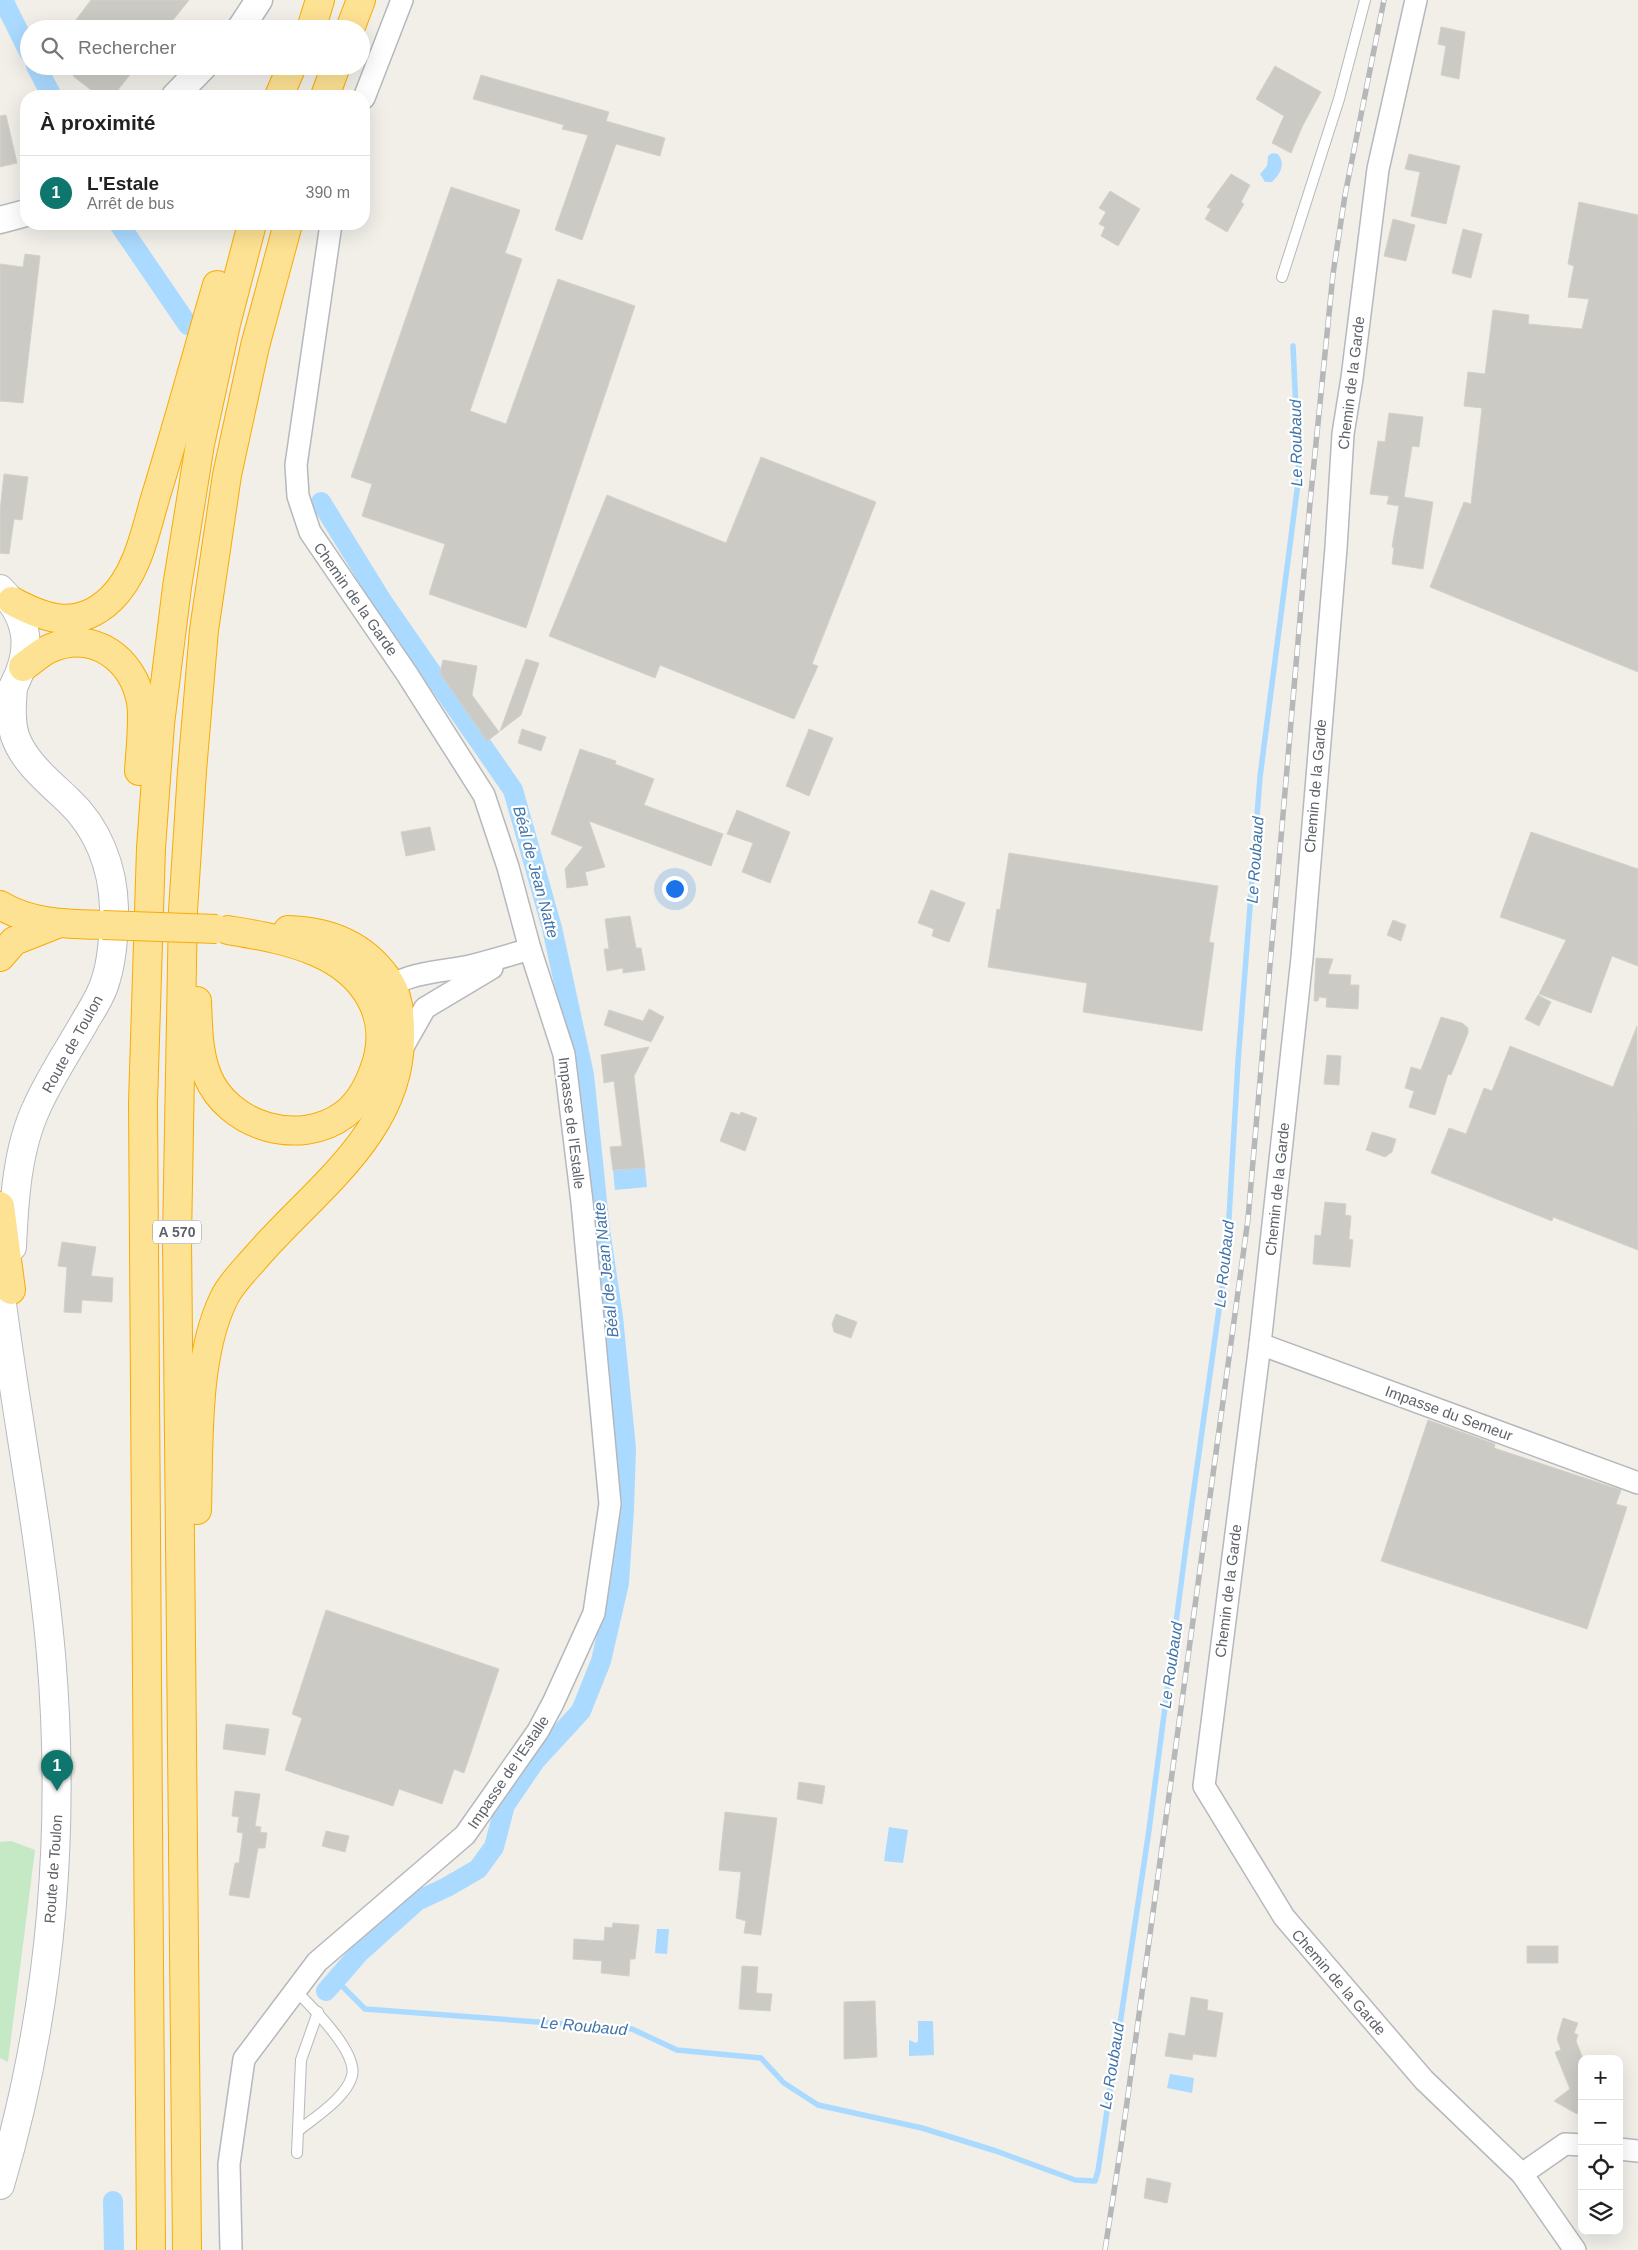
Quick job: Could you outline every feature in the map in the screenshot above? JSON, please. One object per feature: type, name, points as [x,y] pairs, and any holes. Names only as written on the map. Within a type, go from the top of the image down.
[{"type":"highway","points":[[353,20],[361,0]]},
{"type":"highway","points":[[312,20],[319,1]]},
{"type":"highway","points":[[282,90],[288,75]]},
{"type":"highway","points":[[292,90],[296,75]]},
{"type":"highway","points":[[327,90],[333,75]]},
{"type":"highway","points":[[6,595],[41,616],[66,620],[80,617],[96,610],[111,599],[133,569],[234,230]]},
{"type":"highway","name":"A 570","points":[[151,2250],[143,1103],[150,848],[160,724],[171,636],[200,444],[226,324],[250,230]]},
{"type":"highway","name":"A 570","points":[[187,2250],[177,1238],[183,911],[204,630],[227,475],[255,346],[286,230]]},
{"type":"highway","points":[[293,230],[290,252],[259,388],[238,508],[222,610],[212,700],[205,790],[196,970],[200,1051],[207,1076],[217,1093],[229,1105],[243,1117],[260,1126],[279,1130],[300,1130],[324,1124],[344,1114],[359,1100],[370,1081],[380,1050],[381,1036],[395,1001]]},
{"type":"highway","points":[[12,685],[50,648],[68,642],[89,643],[107,650],[123,662],[133,678],[141,703],[127,1046],[127,1281],[135,1994],[150,2090]]},
{"type":"highway","points":[[0,891],[57,924]]},
{"type":"highway","points":[[0,905],[14,913],[57,924],[222,930],[311,930],[331,936],[350,945],[367,957],[395,1001],[400,1052],[389,1099],[372,1128],[350,1159],[270,1240],[224,1296],[206,1354],[199,1432],[194,1771],[183,1944]]},
{"type":"highway","points":[[0,957],[14,941],[57,924]]},
{"type":"highway","points":[[222,930],[274,938],[316,952],[350,973],[365,988],[395,1001]]},
{"type":"highway","points":[[0,1206],[5,1289]]},
{"type":"main road","name":"Route de Toulon","points":[[0,2185],[25,2090],[43,1988],[56,1847],[58,1791],[50,1653],[40,1554],[21,1430],[5,1289],[15,1203],[28,1129],[35,1110],[106,981],[112,949],[114,909],[113,888],[108,864],[91,827],[81,812],[48,781],[21,750],[15,736],[12,721],[12,685],[26,644],[22,621],[6,595]]},
{"type":"street","points":[[246,20],[259,0]]},
{"type":"street","points":[[367,90],[402,0]]},
{"type":"street","name":"Chemin de la Garde","points":[[1416,0],[1378,169],[1352,378],[1342,434],[1336,548],[1302,958],[1260,1344],[1204,1786],[1284,1917],[1424,2080],[1522,2174],[1576,2250]]},
{"type":"street","points":[[181,90],[195,75]]},
{"type":"street","points":[[0,220],[20,215]]},
{"type":"street","name":"Chemin de la Garde","points":[[330,230],[296,465],[298,496],[310,532],[407,674],[484,795],[508,867],[530,949]]},
{"type":"street","points":[[395,1001],[409,978],[468,966],[530,949]]},
{"type":"street","points":[[395,1001],[484,971],[530,949]]},
{"type":"street","name":"Impasse de l'Estalle","points":[[231,2250],[229,2164],[244,2059],[317,1962],[465,1835],[538,1731],[553,1703],[594,1613],[610,1504],[584,1222],[564,1054],[530,949]]},
{"type":"street","name":"Impasse du Semeur","points":[[1260,1344],[1638,1483]]},
{"type":"street","points":[[1522,2174],[1565,2144],[1578,2145]]},
{"type":"street","points":[[1623,2149],[1638,2151]]},
{"type":"lane","points":[[1282,277],[1339,99],[1365,0]]},
{"type":"lane","points":[[296,1991],[318,2012],[336,2034],[351,2061],[352,2076],[339,2097],[298,2131]]},
{"type":"lane","points":[[297,2153],[301,2060],[318,2012]]},
{"type":"green space","points":[[11,1841],[35,1850],[8,2062],[0,2058],[0,1842]]},
{"type":"water","points":[[1272,153],[1278,154],[1282,166],[1272,182],[1265,182],[1260,174],[1267,166],[1268,156]]},
{"type":"water","points":[[645,1168],[647,1187],[615,1190],[613,1170]]},
{"type":"water","points":[[889,1827],[908,1830],[903,1863],[884,1861]]},
{"type":"water","points":[[657,1929],[669,1929],[667,1954],[655,1953]]},
{"type":"water","points":[[918,2021],[933,2021],[934,2055],[909,2056],[909,2040],[916,2043],[918,2041]]},
{"type":"water","points":[[1170,2074],[1194,2078],[1192,2093],[1167,2088]]},
{"type":"building","points":[[91,0],[189,0],[173,20],[76,20]]},
{"type":"building","points":[[1441,27],[1465,32],[1459,79],[1441,75],[1446,46],[1438,44]]},
{"type":"building","points":[[1275,66],[1321,92],[1303,125],[1291,153],[1272,143],[1284,116],[1256,99]]},
{"type":"building","points":[[130,75],[118,90],[91,90],[73,76]]},
{"type":"building","points":[[481,75],[609,112],[606,121],[665,138],[660,156],[616,144],[582,240],[555,230],[588,135],[562,129],[564,125],[473,99]]},
{"type":"building","points":[[6,115],[17,163],[0,167],[0,116]]},
{"type":"building","points":[[1409,154],[1460,166],[1446,224],[1411,216],[1420,172],[1405,169]]},
{"type":"building","points":[[1231,174],[1250,185],[1241,202],[1244,204],[1227,232],[1205,219],[1211,209],[1207,207]]},
{"type":"building","points":[[451,187],[520,210],[505,253],[522,259],[470,411],[506,424],[558,279],[635,306],[526,628],[429,594],[445,544],[362,516],[372,484],[351,477]]},
{"type":"building","points":[[1110,191],[1140,209],[1118,246],[1101,236],[1105,227],[1099,224],[1106,212],[1099,208]]},
{"type":"building","points":[[1579,202],[1638,215],[1638,672],[1430,587],[1464,502],[1471,504],[1482,408],[1464,406],[1468,372],[1485,374],[1493,310],[1529,315],[1528,324],[1582,329],[1589,299],[1568,297],[1574,266],[1568,264]]},
{"type":"building","points":[[1393,219],[1415,225],[1406,261],[1384,256]]},
{"type":"building","points":[[1463,229],[1482,234],[1471,278],[1452,273]]},
{"type":"building","points":[[25,254],[40,256],[23,403],[0,401],[0,264],[23,267]]},
{"type":"building","points":[[1389,413],[1423,417],[1419,447],[1412,446],[1404,497],[1433,502],[1423,569],[1392,564],[1394,548],[1392,547],[1399,506],[1387,504],[1389,496],[1370,494],[1378,441],[1385,442]]},
{"type":"building","points":[[761,457],[876,502],[812,664],[818,666],[794,719],[660,665],[655,678],[549,636],[607,495],[726,543]]},
{"type":"building","points":[[4,474],[28,477],[22,520],[14,519],[9,554],[0,553],[0,511]]},
{"type":"building","points":[[526,659],[539,663],[521,715],[500,731]]},
{"type":"building","points":[[443,660],[477,666],[472,695],[499,732],[487,741],[440,673]]},
{"type":"building","points":[[522,729],[546,737],[541,751],[518,743]]},
{"type":"building","points":[[809,729],[833,738],[809,796],[786,786]]},
{"type":"building","points":[[580,749],[616,761],[615,764],[654,779],[644,805],[723,834],[711,866],[589,821],[605,867],[585,872],[588,885],[567,888],[565,869],[583,847],[551,834]]},
{"type":"building","points":[[737,810],[790,832],[770,883],[742,872],[753,843],[727,834]]},
{"type":"building","points":[[430,827],[435,850],[406,856],[401,832]]},
{"type":"building","points":[[1531,832],[1638,869],[1638,966],[1612,956],[1591,1013],[1539,994],[1566,940],[1500,917]]},
{"type":"building","points":[[1009,853],[1218,886],[1209,942],[1214,943],[1202,1031],[1083,1012],[1087,983],[988,967],[997,909],[1000,910]]},
{"type":"building","points":[[931,890],[965,903],[949,942],[932,936],[934,929],[918,923]]},
{"type":"building","points":[[630,916],[636,948],[641,948],[645,970],[623,973],[623,968],[607,971],[604,949],[609,949],[605,919]]},
{"type":"building","points":[[1393,920],[1406,925],[1401,941],[1387,935]]},
{"type":"building","points":[[1316,958],[1333,959],[1328,974],[1351,975],[1350,985],[1359,985],[1358,1009],[1326,1007],[1327,998],[1319,997],[1318,1001],[1314,1001]]},
{"type":"building","points":[[1538,995],[1551,1002],[1539,1026],[1525,1019]]},
{"type":"building","points":[[649,1009],[664,1017],[651,1042],[604,1025],[609,1010],[643,1021]]},
{"type":"building","points":[[1441,1017],[1462,1023],[1468,1028],[1468,1033],[1451,1075],[1448,1074],[1435,1115],[1409,1107],[1414,1091],[1405,1088],[1411,1067],[1421,1070]]},
{"type":"building","points":[[1637,1026],[1638,1250],[1553,1217],[1552,1221],[1431,1173],[1449,1128],[1466,1134],[1484,1088],[1492,1091],[1510,1046],[1613,1087]]},
{"type":"building","points":[[649,1047],[634,1076],[645,1168],[613,1170],[610,1147],[622,1146],[614,1081],[604,1083],[601,1055]]},
{"type":"building","points":[[1327,1055],[1341,1056],[1339,1085],[1324,1084]]},
{"type":"building","points":[[731,1112],[740,1115],[741,1112],[757,1118],[745,1151],[720,1141]]},
{"type":"building","points":[[1372,1132],[1396,1139],[1392,1152],[1385,1157],[1366,1150]]},
{"type":"building","points":[[1325,1202],[1346,1204],[1345,1215],[1351,1216],[1349,1239],[1353,1240],[1350,1267],[1313,1264],[1315,1235],[1321,1236]]},
{"type":"building","points":[[62,1242],[96,1247],[91,1276],[113,1278],[112,1302],[82,1300],[81,1313],[64,1312],[67,1267],[58,1266]]},
{"type":"building","points":[[836,1314],[857,1322],[851,1338],[834,1332],[832,1324]]},
{"type":"building","points":[[1428,1420],[1495,1444],[1494,1448],[1621,1490],[1616,1504],[1627,1507],[1587,1629],[1381,1561]]},
{"type":"building","points":[[326,1610],[499,1669],[464,1773],[454,1769],[442,1804],[399,1789],[393,1806],[285,1770],[302,1718],[292,1714]]},
{"type":"building","points":[[226,1724],[269,1729],[265,1755],[223,1749]]},
{"type":"building","points":[[799,1782],[825,1786],[822,1804],[797,1799]]},
{"type":"building","points":[[235,1791],[260,1794],[255,1826],[261,1827],[260,1832],[267,1833],[265,1848],[258,1848],[249,1898],[229,1895],[235,1863],[239,1863],[243,1833],[237,1832],[239,1817],[232,1816]]},
{"type":"building","points":[[725,1812],[777,1818],[761,1935],[744,1933],[746,1921],[736,1918],[741,1872],[719,1870]]},
{"type":"building","points":[[326,1831],[349,1836],[345,1852],[322,1846]]},
{"type":"building","points":[[613,1923],[639,1925],[635,1959],[630,1959],[629,1976],[601,1973],[602,1961],[573,1959],[574,1939],[604,1941],[605,1927],[612,1928]]},
{"type":"building","points":[[1527,1946],[1558,1946],[1558,1963],[1527,1963]]},
{"type":"building","points":[[742,1966],[758,1967],[756,1993],[772,1994],[770,2011],[739,2009]]},
{"type":"building","points":[[1191,1997],[1208,2000],[1207,2010],[1223,2013],[1216,2057],[1193,2054],[1192,2060],[1165,2056],[1169,2033],[1185,2036]]},
{"type":"building","points":[[875,2001],[877,2057],[844,2059],[844,2002]]},
{"type":"building","points":[[1563,2018],[1578,2023],[1574,2033],[1578,2035],[1576,2041],[1582,2055],[1578,2055],[1577,2114],[1554,2101],[1570,2089],[1555,2052],[1561,2050],[1557,2039]]},
{"type":"building","points":[[1147,2178],[1171,2183],[1167,2203],[1144,2198]]},
{"type":"waterway","name":"Béal de Jean Natte","points":[[3,0],[20,34]]},
{"type":"waterway","name":"Béal de Jean Natte","points":[[41,75],[49,90]]},
{"type":"waterway","name":"Béal de Jean Natte","points":[[123,230],[188,325]]},
{"type":"waterway","name":"Le Roubaud","points":[[336,1980],[365,2009],[632,2029],[677,2050],[761,2058],[784,2083],[818,2105],[922,2128],[996,2151],[1075,2180],[1095,2181],[1149,1830],[1227,1252],[1238,1062],[1260,777],[1299,475],[1293,346]]},
{"type":"waterway","name":"Béal de Jean Natte","points":[[321,502],[382,601],[513,790],[552,928],[584,1075],[600,1230],[613,1317],[626,1449],[619,1583],[601,1661],[581,1711],[535,1761],[505,1805],[494,1847],[478,1869],[447,1887],[417,1901],[360,1952],[326,1991]]},
{"type":"waterway","name":"Béal de Jean Natte","points":[[113,2201],[114,2250]]},
{"type":"railway","points":[[1105,2250],[1121,2146],[1248,1219],[1310,503],[1333,274],[1345,195],[1384,0]]},
{"type":"place","name":"L'Estale","points":[[57,1791]]}]
